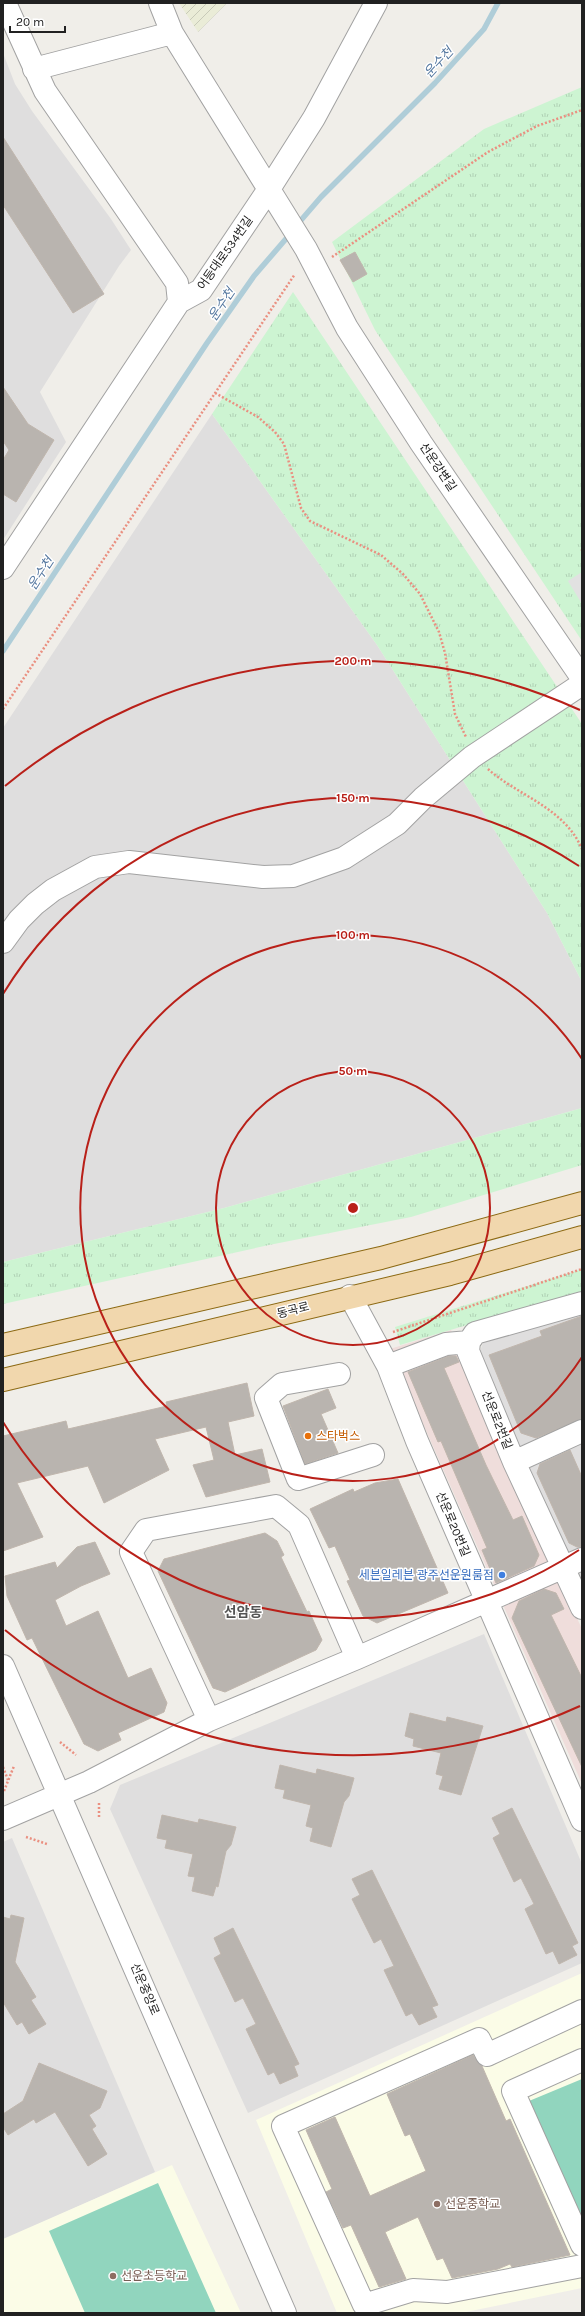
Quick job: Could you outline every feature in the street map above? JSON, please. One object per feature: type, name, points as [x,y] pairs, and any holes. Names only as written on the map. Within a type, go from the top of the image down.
[{"type":"main road","points":[[3,1345],[381,1258],[582,1203]]},
{"type":"main road","name":"동곡로","points":[[3,1380],[350,1296],[450,1274],[582,1236]]},
{"type":"street","points":[[5,3],[45,91],[177,283],[178,302]]},
{"type":"street","name":"선운강변길","points":[[160,3],[172,33],[306,249],[322,282],[355,340],[421,443],[582,678]]},
{"type":"street","name":"어등대로534번길","points":[[3,568],[178,302],[201,290],[271,192],[314,118],[376,3]]},
{"type":"street","points":[[34,69],[172,33]]},
{"type":"street","points":[[3,942],[19,920],[35,904],[53,890],[95,867],[129,862],[263,876],[293,876],[344,858],[396,824],[423,798],[472,757],[582,684]]},
{"type":"street","name":"선운로20번길","points":[[350,1296],[388,1366],[417,1441],[582,1820]]},
{"type":"street","points":[[388,1366],[446,1344],[469,1342],[475,1333],[582,1303]]},
{"type":"street","name":"선운로2번길","points":[[469,1342],[468,1351],[514,1462],[573,1563],[582,1608]]},
{"type":"street","points":[[339,1374],[282,1384],[266,1398],[298,1478],[373,1455]]},
{"type":"street","points":[[514,1462],[582,1432]]},
{"type":"street","points":[[209,1720],[131,1552],[146,1530],[276,1506],[299,1525],[358,1658]]},
{"type":"street","points":[[3,1819],[60,1794],[209,1720],[358,1658],[573,1563]]},
{"type":"street","name":"선운중앙로","points":[[3,1666],[285,2313]]},
{"type":"street","points":[[582,2011],[487,2055],[479,2039],[283,2126],[364,2304],[413,2290],[447,2292],[582,2266]]},
{"type":"street","points":[[582,2060],[513,2091],[582,2245]]},
{"type":"path","points":[[326,260],[488,152],[537,126],[582,110]]},
{"type":"path","points":[[3,710],[294,272],[299,279]]},
{"type":"path","points":[[215,392],[258,417],[280,438],[284,444],[301,508],[310,521],[381,555],[403,574],[420,594],[439,632],[455,714],[469,742]]},
{"type":"path","points":[[488,769],[545,805],[564,824],[582,849]]},
{"type":"path","points":[[390,1333],[582,1269]]},
{"type":"path","points":[[60,1742],[76,1755]]},
{"type":"path","points":[[4,1791],[14,1766]]},
{"type":"path","points":[[3,1767],[8,1781]]},
{"type":"path","points":[[98,1803],[99,1817]]},
{"type":"path","points":[[26,1837],[47,1844]]},
{"type":"shaded area","points":[[179,3],[227,3],[198,32]]},
{"type":"shaded area","points":[[3,53],[15,84],[32,111],[111,219],[131,250],[119,266],[40,392],[66,442],[3,540]]},
{"type":"shaded area","points":[[212,414],[377,645],[547,913],[582,982],[582,1108],[224,1208],[3,1262],[3,728]]},
{"type":"shaded area","points":[[582,572],[582,604],[568,581]]},
{"type":"shaded area","points":[[582,1309],[582,1593],[501,1411],[480,1351],[484,1340]]},
{"type":"shaded area","points":[[451,1330],[523,1500],[582,1629],[582,1784],[390,1349]]},
{"type":"shaded area","points":[[484,1634],[582,1864],[582,1963],[248,2113],[110,1809],[120,1785]]},
{"type":"shaded area","points":[[12,1838],[155,2172],[3,2240],[3,1842]]},
{"type":"shaded area","name":"선운중학교","points":[[582,1973],[582,2288],[461,2313],[337,2313],[256,2120]]},
{"type":"shaded area","name":"선운초등학교","points":[[172,2165],[241,2313],[3,2313],[3,2239]]},
{"type":"green space","points":[[582,87],[582,641],[375,330],[332,242],[484,129]]},
{"type":"green space","points":[[293,292],[582,724],[582,982],[547,913],[377,645],[212,414]]},
{"type":"green space","points":[[582,1108],[582,1165],[411,1217],[269,1245],[3,1304],[3,1262],[224,1208]]},
{"type":"green space","points":[[582,1269],[582,1291],[400,1345],[395,1327]]},
{"type":"green space","points":[[582,2079],[582,2224],[529,2101]]},
{"type":"green space","points":[[158,2183],[216,2313],[85,2313],[49,2231]]},
{"type":"building","points":[[3,137],[104,294],[73,313],[3,205]]},
{"type":"building","points":[[355,252],[367,274],[353,282],[340,260]]},
{"type":"building","points":[[3,387],[28,424],[54,440],[16,502],[3,494],[3,460],[9,450],[3,441]]},
{"type":"building","points":[[582,1316],[582,1419],[536,1438],[521,1433],[489,1355],[542,1336],[540,1331]]},
{"type":"building","points":[[449,1356],[456,1356],[459,1362],[444,1368],[486,1465],[513,1520],[522,1516],[539,1555],[534,1566],[496,1583],[482,1550],[487,1548],[441,1441],[438,1442],[408,1372]]},
{"type":"building","points":[[247,1383],[254,1416],[228,1422],[235,1455],[262,1449],[270,1482],[206,1497],[193,1465],[214,1460],[206,1427],[155,1439],[169,1470],[104,1503],[88,1466],[17,1483],[43,1537],[3,1551],[3,1436],[66,1421],[68,1429],[167,1406],[166,1402]]},
{"type":"building","name":"스타벅스","points":[[328,1389],[336,1408],[321,1414],[338,1453],[305,1464],[283,1406]]},
{"type":"building","points":[[570,1450],[582,1477],[582,1547],[577,1547],[569,1543],[537,1473],[540,1464]]},
{"type":"building","points":[[398,1479],[448,1593],[377,1623],[363,1616],[347,1581],[350,1580],[335,1546],[329,1548],[310,1509],[353,1489],[354,1492],[375,1483]]},
{"type":"building","points":[[265,1533],[277,1541],[284,1555],[281,1557],[322,1640],[316,1650],[225,1692],[213,1688],[158,1571],[164,1559]]},
{"type":"building","points":[[95,1542],[110,1574],[81,1586],[55,1600],[66,1626],[98,1611],[128,1678],[151,1668],[167,1703],[164,1712],[118,1733],[121,1740],[98,1751],[84,1744],[32,1638],[27,1640],[7,1596],[5,1576],[55,1562],[57,1568],[77,1547]]},
{"type":"building","points":[[544,1589],[556,1593],[564,1609],[551,1615],[582,1678],[582,1767],[512,1618],[519,1601]]},
{"type":"building","points":[[410,1713],[446,1722],[447,1717],[483,1726],[461,1795],[439,1789],[443,1776],[436,1774],[441,1753],[413,1746],[414,1739],[405,1736]]},
{"type":"building","points":[[280,1765],[316,1774],[317,1769],[354,1778],[349,1796],[344,1802],[331,1847],[310,1841],[313,1828],[306,1826],[311,1805],[283,1798],[285,1790],[275,1788]]},
{"type":"building","points":[[512,1808],[578,1943],[572,1946],[577,1955],[559,1964],[553,1951],[546,1954],[525,1909],[534,1904],[521,1878],[514,1882],[493,1838],[500,1834],[492,1818]]},
{"type":"building","points":[[162,1815],[198,1823],[199,1819],[236,1827],[231,1845],[226,1851],[218,1887],[216,1886],[213,1896],[192,1891],[195,1877],[188,1876],[193,1854],[165,1848],[167,1840],[157,1838]]},
{"type":"building","points":[[372,1870],[438,2005],[432,2007],[437,2017],[419,2025],[412,2013],[406,2016],[384,1970],[394,1966],[381,1939],[374,1943],[352,1899],[360,1895],[352,1879]]},
{"type":"building","points":[[11,1915],[24,1918],[15,1962],[36,1997],[31,2000],[46,2024],[29,2034],[22,2022],[17,2025],[3,2002],[3,1917],[10,1919]]},
{"type":"building","points":[[233,1928],[299,2064],[294,2066],[298,2076],[280,2084],[274,2072],[268,2075],[246,2029],[256,2024],[243,1998],[235,2002],[214,1958],[221,1954],[214,1938]]},
{"type":"building","points":[[473,2055],[482,2066],[506,2121],[510,2119],[570,2255],[512,2267],[510,2264],[498,2269],[452,2278],[443,2258],[437,2260],[418,2217],[385,2232],[406,2279],[379,2287],[351,2225],[343,2228],[326,2192],[332,2189],[306,2130],[335,2117],[370,2196],[426,2171],[410,2134],[405,2136],[387,2094]]},
{"type":"building","points":[[39,2063],[107,2091],[100,2108],[89,2115],[96,2126],[92,2129],[107,2154],[88,2166],[55,2112],[36,2123],[34,2119],[8,2135],[3,2127],[3,2114],[23,2101]]},
{"type":"waterway","name":"운수천","points":[[296,226],[321,197],[435,83],[484,29],[498,3]]},
{"type":"waterway","name":"운수천","points":[[3,651],[207,343],[254,276],[291,233]]},
{"type":"place","name":"스타벅스","points":[[308,1436]]},
{"type":"place","name":"세븐일레븐 광주선운원룸점","points":[[502,1575]]},
{"type":"place","name":"선운중학교","points":[[437,2204]]},
{"type":"place","name":"선운초등학교","points":[[113,2276]]},
{"type":"district","name":"선암동","points":[[243,1612]]}]
